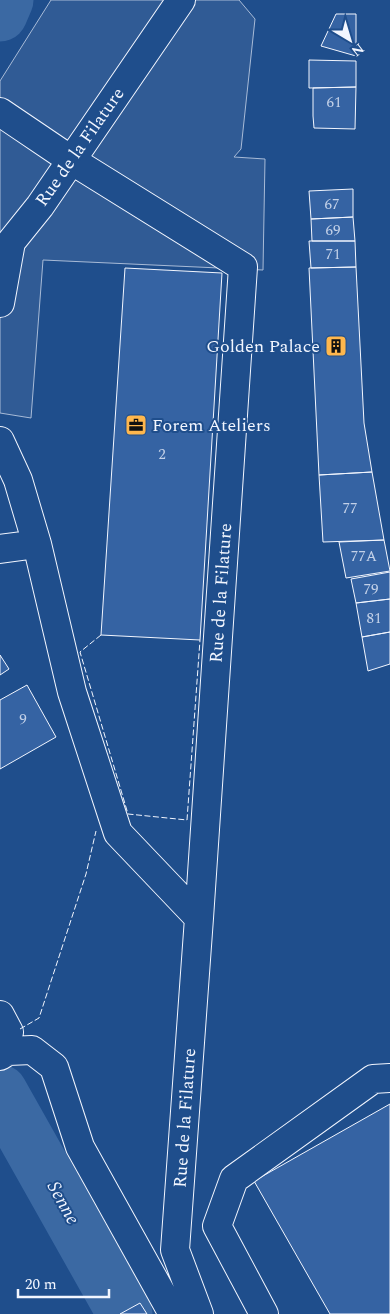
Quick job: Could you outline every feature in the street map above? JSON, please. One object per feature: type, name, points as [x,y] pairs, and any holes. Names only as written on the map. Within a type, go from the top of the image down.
[{"type":"street","name":"Rue de la Filature","points":[[0,303],[11,242],[40,206],[181,0]]},
{"type":"street","points":[[0,112],[71,160]]},
{"type":"street","name":"Rue de la Filature","points":[[71,160],[243,267],[200,918],[175,1250],[199,1314]]},
{"type":"street","points":[[0,441],[18,480],[37,544],[72,692],[118,833],[200,918]]},
{"type":"street","points":[[0,549],[37,544]]},
{"type":"street","points":[[4,1039],[32,1050],[54,1067],[80,1147],[173,1314]]},
{"type":"street","points":[[264,1314],[217,1226],[234,1179],[373,1079],[390,1078]]},
{"type":"shaded area","points":[[51,0],[239,0],[255,19],[241,149],[234,157],[265,159],[263,270],[43,260],[31,418],[0,413],[0,81]]},
{"type":"building","points":[[336,14],[356,14],[356,56],[321,46]]},
{"type":"building","points":[[309,60],[356,61],[356,87],[309,88]]},
{"type":"building","points":[[356,87],[355,129],[314,128],[313,88]]},
{"type":"building","points":[[353,189],[353,217],[311,219],[309,191]]},
{"type":"building","points":[[353,217],[355,241],[312,241],[311,219]]},
{"type":"building","points":[[309,241],[355,241],[356,267],[311,268]]},
{"type":"building","name":"Golden Palace","points":[[356,267],[364,423],[372,472],[319,475],[309,268]]},
{"type":"building","points":[[125,268],[222,273],[200,640],[101,635]]},
{"type":"building","points":[[372,472],[384,540],[323,542],[319,475]]},
{"type":"building","points":[[384,540],[390,571],[346,578],[339,542]]},
{"type":"building","points":[[390,572],[390,599],[356,603],[351,579]]},
{"type":"building","points":[[390,599],[390,632],[362,637],[356,603]]},
{"type":"building","points":[[390,632],[390,664],[368,671],[362,637]]},
{"type":"building","points":[[0,655],[9,669],[0,675]]},
{"type":"building","points":[[27,685],[56,737],[0,769],[0,700]]},
{"type":"building","points":[[390,1104],[390,1314],[330,1314],[254,1181]]},
{"type":"building","points":[[140,1303],[147,1314],[120,1314]]},
{"type":"waterway","name":"Senne","points":[[0,14],[6,0]]},
{"type":"waterway","name":"Senne","points":[[0,1092],[125,1314]]},
{"type":"fence","points":[[101,635],[80,652],[128,814],[187,820],[200,640]]},
{"type":"fence","points":[[20,1029],[39,1018],[86,874],[96,831]]},
{"type":"place","name":"Golden Palace","points":[[336,346]]},
{"type":"place","name":"Forem Ateliers","points":[[136,425]]}]
